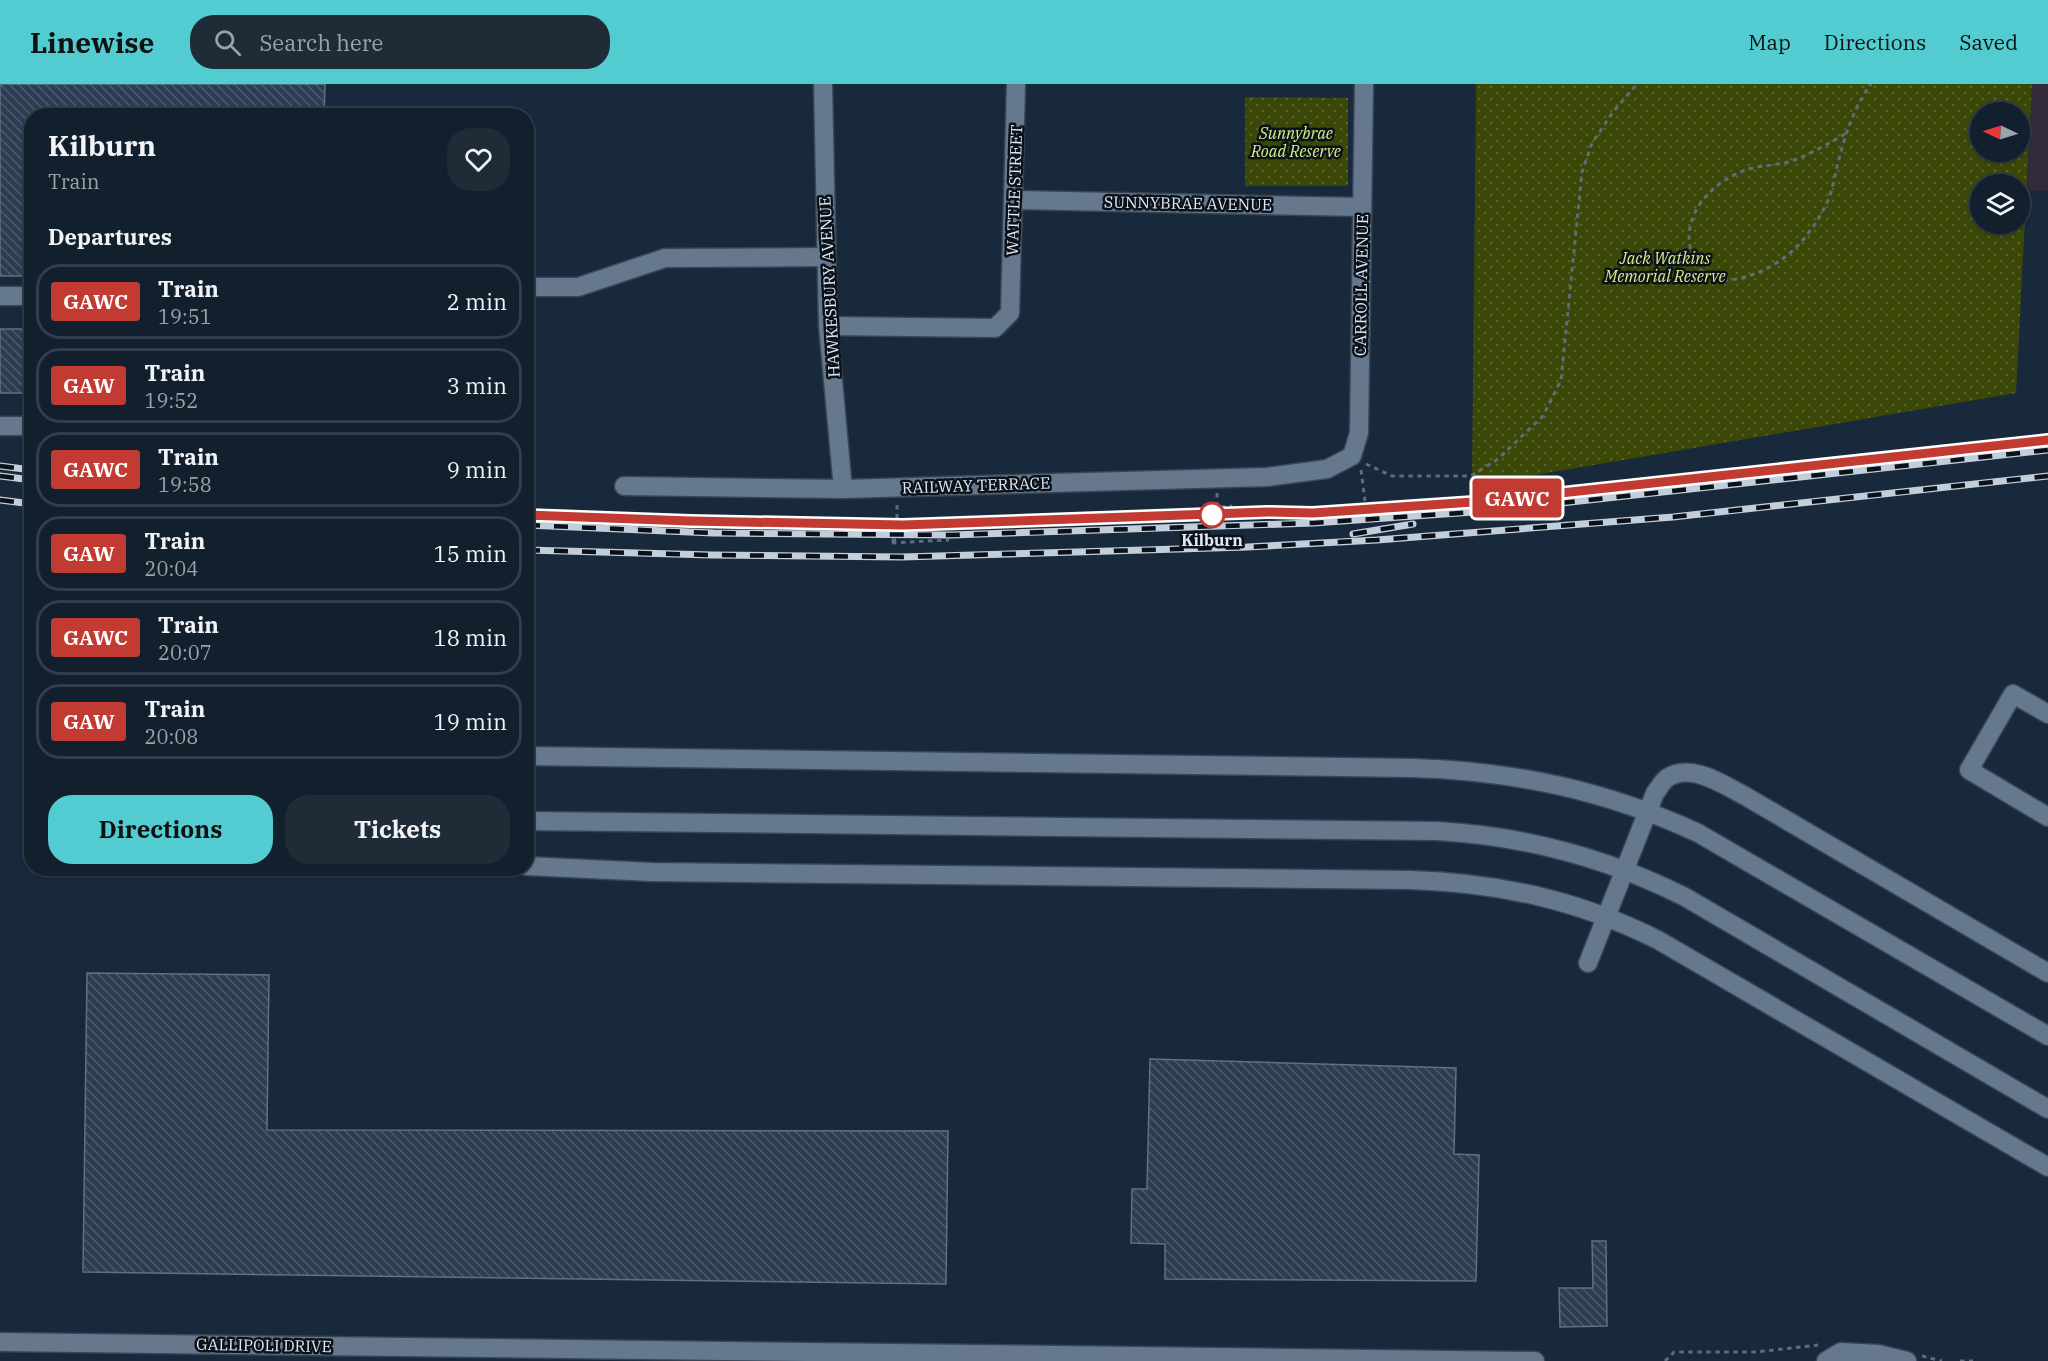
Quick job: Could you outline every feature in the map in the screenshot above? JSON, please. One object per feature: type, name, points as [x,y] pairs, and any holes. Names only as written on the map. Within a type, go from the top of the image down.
[{"type":"street","name":"HAWKESBURY AVENUE","points":[[823,84],[828,326],[843,489]]},
{"type":"street","name":"WATTLE STREET","points":[[828,326],[995,328],[1010,313],[1016,84]]},
{"type":"street","name":"CARROLL AVENUE","points":[[1352,456],[1359,433],[1364,84]]},
{"type":"street","name":"SUNNYBRAE AVENUE","points":[[1013,200],[1362,207]]},
{"type":"street","points":[[534,287],[578,287],[665,258],[826,257]]},
{"type":"street","points":[[0,296],[24,296]]},
{"type":"street","points":[[0,426],[24,426]]},
{"type":"street","name":"RAILWAY TERRACE","points":[[624,486],[843,489],[1267,477],[1327,469],[1352,456]]},
{"type":"street","points":[[2048,714],[2013,694],[1969,770],[2048,817]]},
{"type":"street","points":[[534,756],[1457,769],[1494,773],[1572,788],[1648,811],[1698,833],[2048,1036]]},
{"type":"street","points":[[1588,963],[1655,793],[1666,779],[1677,774],[1689,773],[1701,775],[1745,796],[2048,973]]},
{"type":"street","points":[[534,821],[1437,831],[1467,832],[1536,843],[1625,870],[1686,897],[2048,1109]]},
{"type":"street","points":[[534,866],[652,872],[1456,882],[1528,893],[1607,916],[1685,955],[2048,1167]]},
{"type":"street","name":"GALLIPOLI DRIVE","points":[[0,1342],[1535,1361]]},
{"type":"street","points":[[1823,1353],[1878,1354],[1913,1358]]},
{"type":"path","points":[[1378,471],[1392,476],[1471,476],[1498,459],[1543,416],[1561,380],[1582,172],[1592,143],[1613,112],[1637,84]]},
{"type":"path","points":[[1845,134],[1791,161],[1743,171],[1713,189],[1693,215],[1689,232],[1689,248],[1697,265],[1709,276],[1724,280],[1744,278],[1765,270],[1788,257],[1810,231],[1829,197],[1845,134],[1864,93],[1871,84]]},
{"type":"path","points":[[1352,456],[1362,471],[1365,501]]},
{"type":"path","points":[[1217,478],[1216,507],[1231,506],[1231,509]]},
{"type":"path","points":[[897,488],[897,540],[891,540],[891,543],[948,540]]},
{"type":"path","points":[[1665,1361],[1674,1352],[1823,1353]]},
{"type":"path","points":[[1913,1358],[1942,1361]]},
{"type":"path","points":[[1960,1361],[1973,1361]]},
{"type":"shaded area","points":[[2032,84],[2048,84],[2048,191],[2030,191],[2030,174],[2028,174]]},
{"type":"green space","name":"Jack Watkins Memorial Reserve","points":[[1476,84],[2032,84],[2030,123],[2030,102],[1970,102],[1970,162],[2028,162],[2027,174],[1970,174],[1970,234],[2024,234],[2016,393],[1472,486]]},
{"type":"green space","name":"Sunnybrae Road Reserve","points":[[1245,97],[1348,98],[1348,186],[1245,186]]},
{"type":"building","points":[[0,84],[325,84],[324,108],[24,108],[24,276],[0,276]]},
{"type":"building","points":[[0,329],[24,329],[24,393],[0,393]]},
{"type":"building","points":[[87,973],[269,975],[267,1130],[948,1131],[946,1284],[83,1272]]},
{"type":"building","points":[[1150,1059],[1456,1068],[1454,1154],[1479,1155],[1476,1281],[1165,1279],[1165,1244],[1131,1243],[1132,1189],[1147,1189]]},
{"type":"building","points":[[1592,1241],[1606,1241],[1607,1326],[1560,1327],[1559,1288],[1593,1288]]},
{"type":"railway","points":[[534,515],[713,522],[903,525],[1267,512],[1313,513],[1488,501],[2048,440]]},
{"type":"railway","points":[[534,525],[713,533],[951,535],[1313,523],[1488,511],[2048,450]]},
{"type":"railway","points":[[0,466],[24,469]]},
{"type":"railway","points":[[0,476],[24,479]]},
{"type":"railway","points":[[534,550],[902,557],[1247,547],[1377,540],[1673,517],[2048,476]]},
{"type":"railway","points":[[0,500],[24,503]]},
{"type":"railway","points":[[1353,534],[1413,524]]},
{"type":"train","name":"GAWC","points":[[534,516],[690,521],[951,525],[1267,512],[1313,513],[1488,501],[2048,440]]},
{"type":"place","name":"Kilburn","points":[[1212,515]]}]
